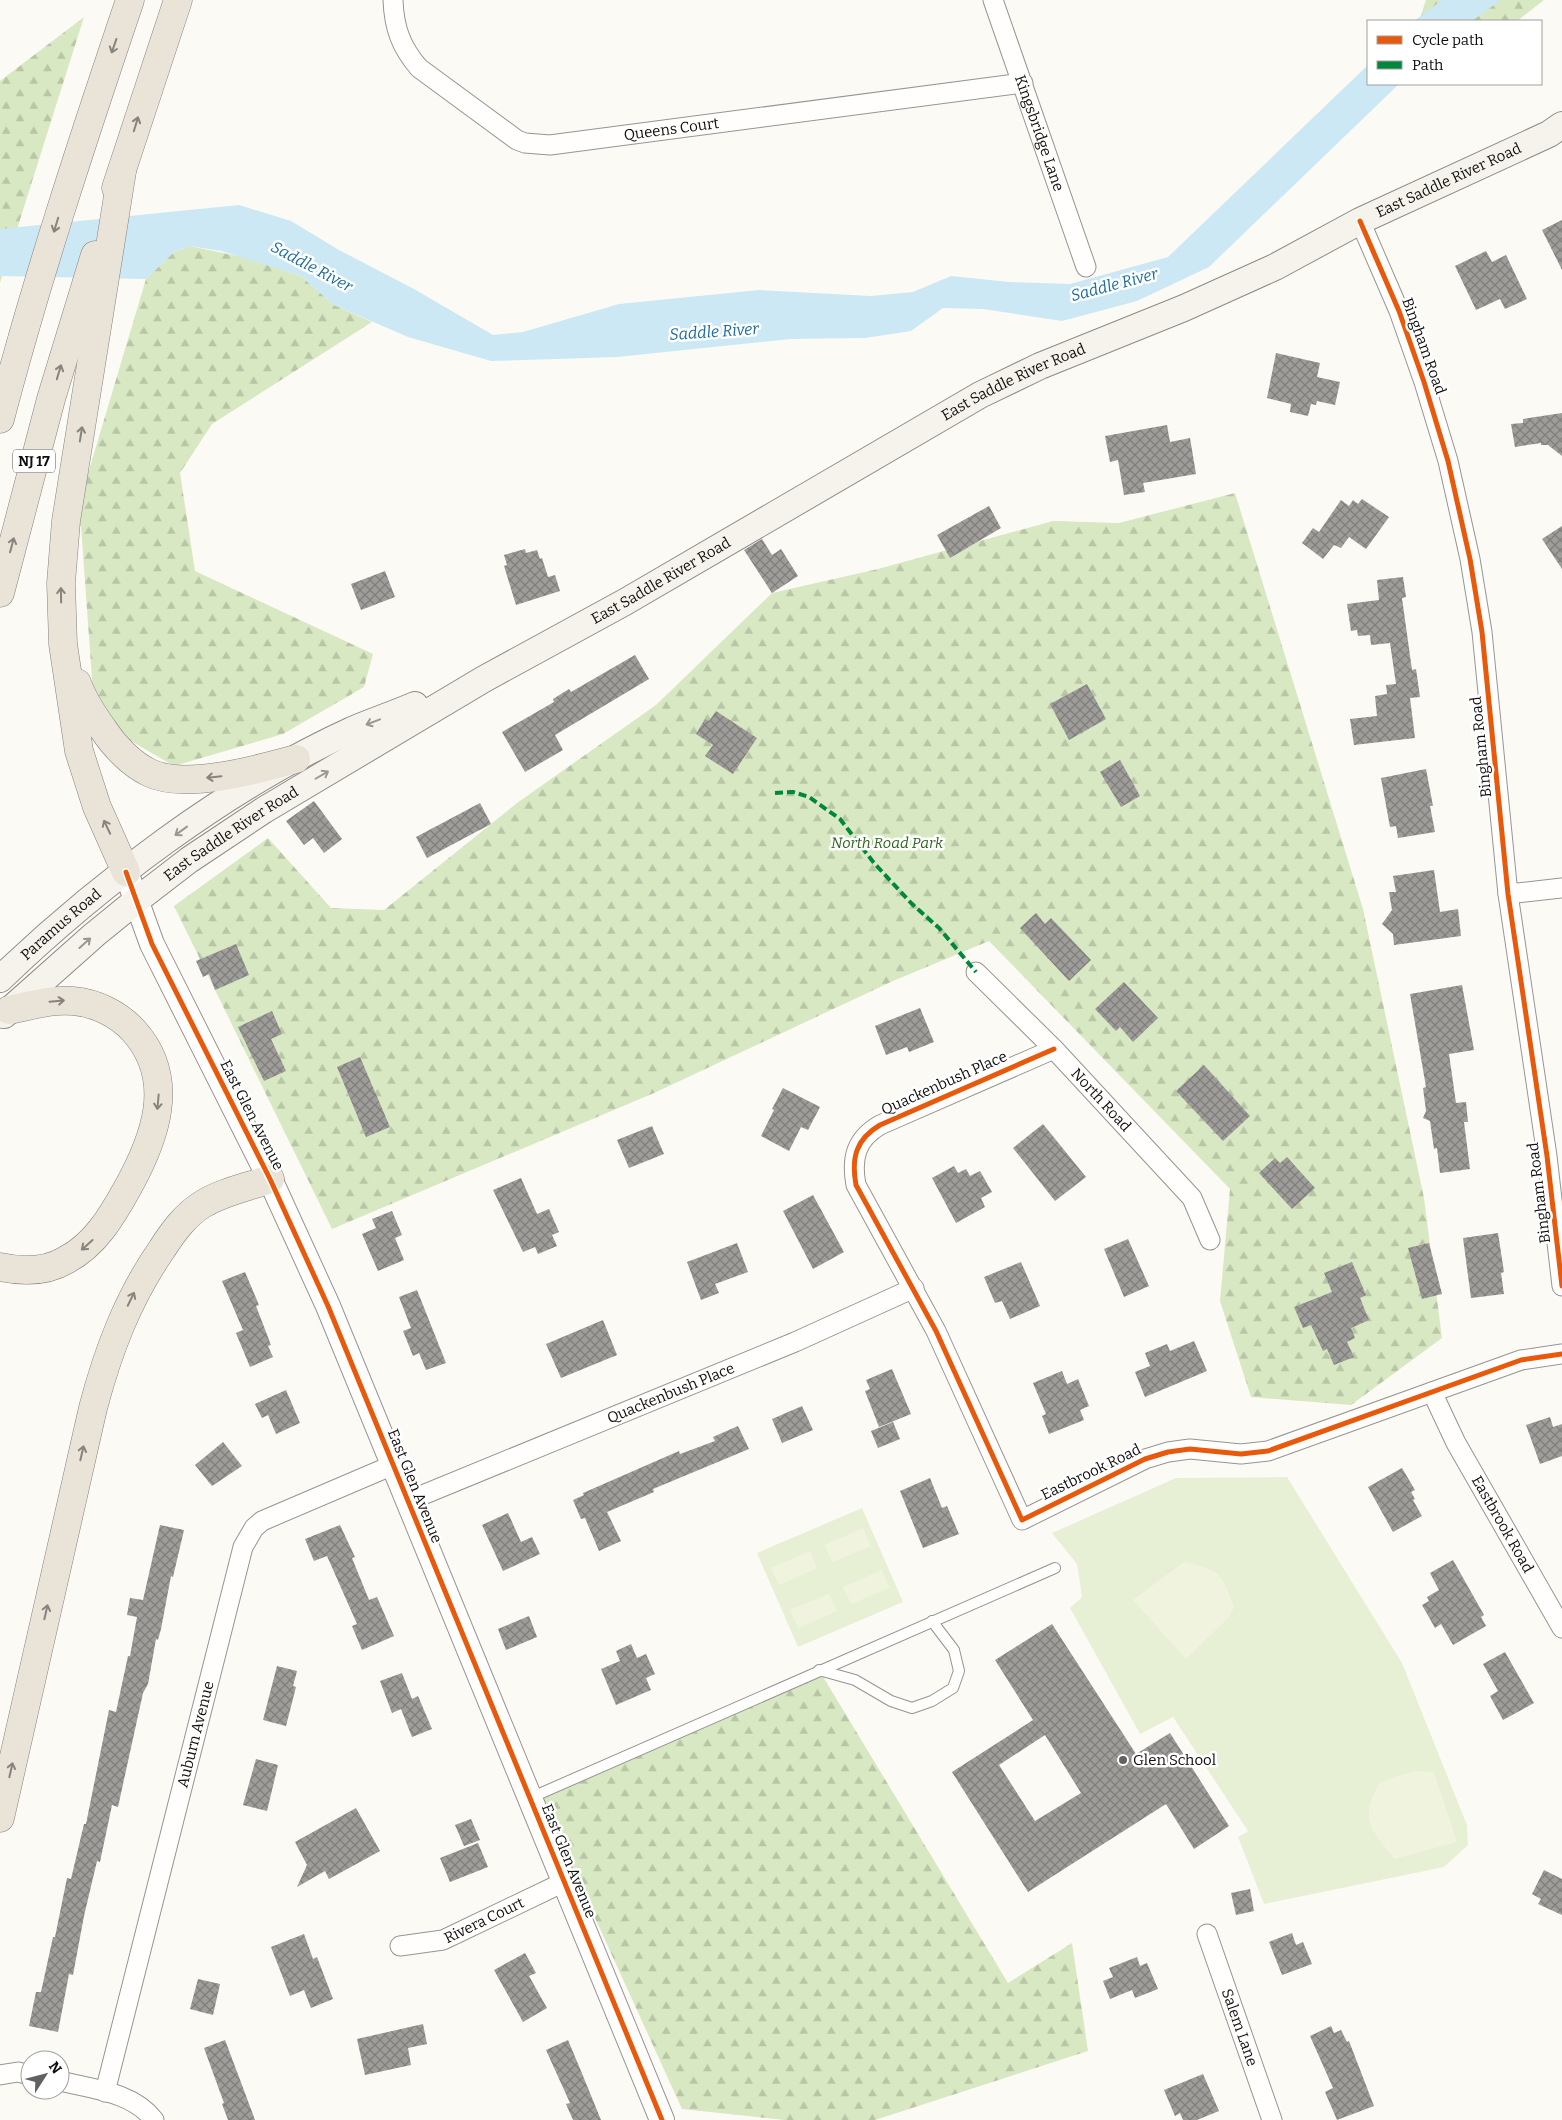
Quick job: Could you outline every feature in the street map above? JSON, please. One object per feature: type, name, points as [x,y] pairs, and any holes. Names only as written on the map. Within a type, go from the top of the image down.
[{"type":"highway","points":[[0,420],[24,330],[70,178],[130,0]]},
{"type":"highway","points":[[126,872],[97,807],[80,751],[63,644],[61,583],[85,329],[122,171],[178,0]]},
{"type":"highway","name":"NJ 17","points":[[0,593],[33,465],[85,329]]},
{"type":"highway","points":[[0,385],[24,330]]},
{"type":"highway","points":[[63,644],[80,692],[94,716],[120,751],[150,773],[164,777],[180,778],[218,777],[248,772],[296,759]]},
{"type":"highway","points":[[0,1267],[24,1270],[56,1265],[77,1254],[95,1238],[113,1214],[140,1163],[155,1121],[159,1090],[153,1063],[137,1035],[127,1024],[101,1008],[75,1001],[56,1001],[5,1015]]},
{"type":"highway","points":[[0,1818],[90,1418],[109,1352],[130,1300],[170,1236],[192,1212],[215,1198],[270,1179]]},
{"type":"main road","name":"East Saddle River Road","points":[[5,1015],[94,935],[189,860],[264,810],[484,678],[625,602],[980,396],[1040,366],[1184,308],[1275,267],[1360,221],[1549,134],[1562,124]]},
{"type":"main road","name":"East Saddle River Road","points":[[126,872],[212,810],[296,759],[352,730],[484,678]]},
{"type":"main road","name":"Paramus Road","points":[[7,972],[62,922],[126,872]]},
{"type":"street","name":"Queens Court","points":[[393,0],[394,19],[398,37],[406,53],[419,68],[516,140],[525,143],[550,145],[1023,83]]},
{"type":"street","name":"Kingsbridge Lane","points":[[992,0],[1023,83],[1086,267]]},
{"type":"street","name":"Bingham Road","points":[[1360,221],[1399,311],[1424,382],[1448,461],[1470,559],[1483,642],[1508,894],[1547,1156],[1562,1286]]},
{"type":"street","name":"East Glen Avenue","points":[[126,872],[152,944],[270,1179],[328,1306],[662,2120]]},
{"type":"street","points":[[1508,894],[1562,888]]},
{"type":"street","name":"North Road","points":[[976,972],[1054,1049],[1192,1198],[1210,1240]]},
{"type":"street","name":"Quackenbush Place","points":[[408,1501],[795,1342],[914,1288],[856,1185],[853,1170],[855,1154],[862,1140],[872,1129],[880,1124],[1054,1049]]},
{"type":"street","name":"Eastbrook Road","points":[[914,1288],[936,1331],[1022,1520],[1145,1459],[1168,1452],[1190,1450],[1241,1454],[1268,1451],[1521,1360],[1562,1354]]},
{"type":"street","name":"Eastbrook Road","points":[[1432,1392],[1456,1443],[1562,1628]]},
{"type":"street","name":"Auburn Avenue","points":[[104,2092],[243,1547],[254,1528],[262,1521],[393,1465]]},
{"type":"street","name":"Rivera Court","points":[[400,1946],[443,1940],[564,1882]]},
{"type":"street","name":"Salem Lane","points":[[1207,1934],[1272,2120]]},
{"type":"street","points":[[0,2075],[20,2072]]},
{"type":"street","points":[[70,2084],[131,2100],[148,2111],[154,2120]]},
{"type":"lane","points":[[530,1798],[1055,1568]]},
{"type":"lane","points":[[819,1670],[855,1680],[891,1701],[912,1708],[932,1701],[953,1688],[959,1671],[954,1650],[932,1621]]},
{"type":"green space","points":[[1426,0],[1544,0],[1518,20],[1424,20],[1421,15]]},
{"type":"green space","points":[[84,17],[0,283],[0,81]]},
{"type":"green space","points":[[190,246],[242,257],[301,276],[334,305],[372,322],[212,424],[180,473],[195,571],[373,654],[364,687],[283,734],[174,766],[95,720],[81,526],[70,534],[146,279],[174,252]]},
{"type":"green space","name":"North Road Park","points":[[1235,493],[1363,909],[1424,1198],[1442,1338],[1351,1405],[1251,1397],[1220,1301],[1230,1189],[989,941],[893,981],[654,1093],[332,1229],[174,906],[268,838],[331,908],[384,910],[517,803],[656,705],[772,593],[878,569],[1053,521],[1119,523]]},
{"type":"green space","points":[[1287,1477],[1402,1663],[1467,1825],[1468,1845],[1444,1867],[1264,1904],[1238,1837],[1248,1831],[1173,1717],[1140,1734],[1070,1608],[1082,1597],[1077,1564],[1052,1533],[1176,1478]]},
{"type":"green space","points":[[862,1508],[903,1602],[798,1647],[757,1553]]},
{"type":"green space","points":[[863,1528],[871,1546],[832,1562],[825,1545]]},
{"type":"green space","points":[[810,1551],[817,1568],[779,1585],[771,1568]]},
{"type":"green space","points":[[1184,1562],[1206,1568],[1218,1575],[1226,1586],[1234,1607],[1230,1616],[1186,1659],[1133,1600]]},
{"type":"green space","points":[[882,1570],[889,1588],[851,1604],[843,1587]]},
{"type":"green space","points":[[829,1594],[837,1611],[798,1628],[790,1610]]},
{"type":"green space","points":[[819,1670],[1008,1983],[1072,1943],[1088,2051],[875,2120],[785,2120],[682,2109],[539,1795]]},
{"type":"green space","points":[[1416,1771],[1434,1772],[1457,1842],[1394,1859],[1374,1832],[1369,1817],[1369,1808],[1378,1785],[1396,1776]]},
{"type":"water","points":[[1442,0],[1501,0],[1473,20],[1415,20]]},
{"type":"water","name":"Saddle River","points":[[1367,66],[1367,85],[1398,85],[1209,267],[1137,301],[1062,321],[983,309],[943,308],[911,331],[865,338],[791,339],[617,357],[491,361],[408,337],[334,305],[301,276],[221,251],[190,246],[174,252],[146,279],[0,276],[0,229],[239,205],[291,221],[339,250],[414,289],[493,335],[523,332],[619,304],[759,290],[871,296],[913,292],[951,276],[1009,282],[1070,284],[1168,257]]},
{"type":"building","points":[[1562,220],[1562,270],[1542,230]]},
{"type":"building","points":[[1486,251],[1492,262],[1506,255],[1527,299],[1505,309],[1500,299],[1476,310],[1455,266]]},
{"type":"building","points":[[1276,353],[1320,363],[1317,377],[1340,382],[1335,405],[1317,401],[1316,405],[1311,404],[1308,416],[1290,412],[1291,404],[1267,398]]},
{"type":"building","points":[[1562,413],[1562,456],[1548,445],[1541,445],[1541,443],[1515,447],[1511,424],[1523,423],[1523,419]]},
{"type":"building","points":[[1167,425],[1170,442],[1190,438],[1196,474],[1143,483],[1145,492],[1124,495],[1118,460],[1110,462],[1105,436]]},
{"type":"building","points":[[1362,499],[1389,517],[1366,549],[1349,537],[1341,548],[1334,545],[1323,559],[1302,543],[1313,528],[1319,532],[1341,500],[1349,506],[1353,500],[1358,504]]},
{"type":"building","points":[[989,506],[1001,528],[950,558],[937,535]]},
{"type":"building","points":[[1562,526],[1562,569],[1542,539]]},
{"type":"building","points":[[762,539],[772,555],[781,549],[798,576],[772,593],[744,550]]},
{"type":"building","points":[[525,549],[526,553],[537,550],[540,559],[542,558],[548,577],[555,575],[560,591],[516,605],[504,566],[507,565],[504,555]]},
{"type":"building","points":[[385,571],[395,597],[361,610],[351,584]]},
{"type":"building","points":[[1403,577],[1406,597],[1402,598],[1412,670],[1416,669],[1420,697],[1410,698],[1415,738],[1354,745],[1350,719],[1377,716],[1375,696],[1387,694],[1386,685],[1396,684],[1390,643],[1371,645],[1370,635],[1358,636],[1357,630],[1351,631],[1347,604],[1379,600],[1377,580]]},
{"type":"building","points":[[635,655],[649,679],[555,735],[563,750],[525,772],[502,732],[554,702],[553,699],[569,689],[571,692]]},
{"type":"building","points":[[1087,684],[1106,719],[1069,740],[1050,704]]},
{"type":"building","points":[[716,711],[757,738],[733,774],[705,756],[713,745],[696,734],[705,719],[709,721]]},
{"type":"building","points":[[1120,760],[1140,796],[1121,807],[1100,772]]},
{"type":"building","points":[[1426,769],[1433,806],[1430,806],[1435,832],[1398,838],[1396,826],[1390,827],[1381,778]]},
{"type":"building","points":[[314,801],[342,839],[324,853],[313,838],[304,845],[286,821]]},
{"type":"building","points":[[480,803],[491,824],[427,858],[416,837]]},
{"type":"building","points":[[1434,870],[1440,912],[1458,909],[1461,936],[1394,945],[1393,934],[1382,924],[1392,910],[1389,892],[1396,892],[1393,876]]},
{"type":"building","points":[[1036,913],[1045,924],[1051,918],[1091,960],[1069,981],[1020,928]]},
{"type":"building","points":[[236,944],[249,975],[215,990],[209,974],[203,977],[196,961]]},
{"type":"building","points":[[1124,982],[1158,1018],[1133,1042],[1120,1027],[1116,1031],[1095,1009]]},
{"type":"building","points":[[1462,985],[1474,1050],[1449,1054],[1456,1103],[1466,1102],[1468,1122],[1464,1122],[1470,1169],[1440,1173],[1437,1148],[1434,1149],[1430,1121],[1423,1118],[1426,1111],[1423,1088],[1426,1087],[1410,994]]},
{"type":"building","points":[[920,1008],[934,1042],[909,1052],[907,1047],[886,1055],[875,1026]]},
{"type":"building","points":[[272,1011],[282,1034],[271,1039],[286,1071],[264,1081],[238,1027]]},
{"type":"building","points":[[360,1057],[390,1127],[366,1137],[337,1067]]},
{"type":"building","points":[[1204,1065],[1250,1116],[1223,1141],[1176,1091]]},
{"type":"building","points":[[783,1088],[820,1107],[808,1130],[801,1127],[789,1151],[761,1136]]},
{"type":"building","points":[[1043,1124],[1086,1177],[1055,1201],[1013,1148]]},
{"type":"building","points":[[652,1126],[664,1154],[629,1168],[617,1140]]},
{"type":"building","points":[[1287,1157],[1315,1188],[1292,1209],[1259,1173],[1275,1158],[1280,1163]]},
{"type":"building","points":[[954,1166],[958,1173],[966,1169],[970,1176],[980,1171],[992,1192],[981,1198],[985,1207],[956,1223],[932,1178]]},
{"type":"building","points":[[521,1178],[537,1214],[549,1209],[559,1232],[552,1235],[557,1246],[538,1254],[535,1247],[523,1252],[493,1190]]},
{"type":"building","points":[[813,1195],[844,1252],[813,1269],[783,1211]]},
{"type":"building","points":[[392,1211],[402,1235],[395,1238],[404,1260],[378,1271],[362,1234],[376,1228],[372,1219]]},
{"type":"building","points":[[1498,1233],[1504,1272],[1501,1273],[1504,1294],[1471,1298],[1463,1238]]},
{"type":"building","points":[[1128,1239],[1149,1286],[1124,1297],[1104,1249]]},
{"type":"building","points":[[737,1243],[748,1272],[715,1284],[719,1293],[701,1300],[687,1262]]},
{"type":"building","points":[[1429,1243],[1442,1294],[1422,1299],[1408,1248]]},
{"type":"building","points":[[1021,1262],[1040,1306],[1010,1319],[1002,1301],[995,1303],[984,1277]]},
{"type":"building","points":[[1352,1262],[1366,1295],[1360,1298],[1369,1320],[1351,1328],[1355,1338],[1347,1342],[1354,1357],[1334,1365],[1327,1349],[1323,1351],[1311,1325],[1303,1328],[1294,1307],[1332,1292],[1324,1273]]},
{"type":"building","points":[[245,1272],[259,1305],[256,1306],[271,1345],[268,1346],[273,1357],[250,1367],[236,1333],[243,1330],[222,1281]]},
{"type":"building","points":[[417,1290],[446,1363],[426,1370],[419,1353],[413,1356],[403,1331],[411,1328],[399,1297]]},
{"type":"building","points":[[603,1320],[617,1355],[561,1378],[546,1344]]},
{"type":"building","points":[[1194,1341],[1207,1371],[1145,1397],[1135,1372],[1150,1366],[1145,1353],[1167,1344],[1170,1351]]},
{"type":"building","points":[[892,1369],[911,1414],[879,1427],[865,1391],[870,1389],[866,1380]]},
{"type":"building","points":[[1062,1371],[1067,1384],[1078,1379],[1089,1406],[1080,1410],[1084,1420],[1049,1434],[1042,1416],[1046,1414],[1033,1383]]},
{"type":"building","points":[[286,1390],[300,1423],[276,1434],[268,1415],[262,1418],[255,1404]]},
{"type":"building","points":[[802,1406],[813,1430],[782,1443],[772,1419]]},
{"type":"building","points":[[1550,1417],[1553,1427],[1562,1424],[1562,1456],[1540,1464],[1526,1425]]},
{"type":"building","points":[[893,1422],[900,1439],[878,1448],[871,1431]]},
{"type":"building","points":[[738,1426],[749,1449],[653,1489],[654,1492],[607,1512],[621,1541],[599,1551],[585,1518],[581,1519],[573,1500],[584,1495],[583,1493],[679,1451],[680,1454],[715,1441],[713,1437]]},
{"type":"building","points":[[223,1442],[242,1466],[212,1486],[195,1465]]},
{"type":"building","points":[[1402,1468],[1415,1490],[1411,1492],[1415,1499],[1413,1500],[1422,1516],[1393,1532],[1368,1487]]},
{"type":"building","points":[[930,1478],[942,1508],[947,1506],[959,1534],[923,1548],[900,1491]]},
{"type":"building","points":[[508,1513],[521,1542],[532,1537],[540,1554],[503,1571],[482,1525]]},
{"type":"building","points":[[160,1525],[184,1530],[173,1577],[171,1576],[161,1629],[158,1640],[156,1639],[148,1684],[143,1693],[118,1807],[112,1805],[100,1862],[97,1861],[73,1975],[69,1974],[58,2032],[29,2026],[36,1992],[41,1992],[67,1878],[71,1879],[84,1824],[86,1824],[109,1710],[116,1712],[128,1656],[130,1656],[137,1617],[127,1615],[130,1598],[143,1600]]},
{"type":"building","points":[[340,1525],[355,1557],[352,1558],[369,1600],[377,1597],[394,1636],[362,1650],[352,1626],[357,1624],[327,1556],[314,1561],[305,1539]]},
{"type":"building","points":[[1453,1560],[1484,1615],[1481,1617],[1486,1626],[1453,1645],[1441,1624],[1435,1628],[1422,1605],[1429,1601],[1427,1597],[1439,1590],[1430,1573]]},
{"type":"building","points":[[529,1616],[537,1637],[506,1650],[498,1629]]},
{"type":"building","name":"Glen School","points":[[1052,1624],[1136,1754],[1170,1733],[1229,1826],[1194,1849],[1166,1804],[1028,1892],[952,1772],[1033,1720],[995,1660]],"holes":[[[1045,1735],[1081,1793],[1035,1821],[999,1765]]]},
{"type":"building","points":[[631,1644],[637,1658],[646,1654],[655,1674],[646,1678],[651,1690],[616,1705],[601,1669],[620,1661],[616,1651]]},
{"type":"building","points":[[1505,1652],[1534,1703],[1503,1720],[1490,1696],[1498,1691],[1483,1664]]},
{"type":"building","points":[[277,1666],[297,1671],[293,1686],[296,1687],[286,1726],[263,1720]]},
{"type":"building","points":[[402,1673],[412,1699],[418,1696],[432,1729],[412,1737],[401,1709],[392,1713],[380,1681]]},
{"type":"building","points":[[256,1759],[278,1765],[267,1811],[243,1805]]},
{"type":"building","points":[[356,1808],[380,1851],[329,1879],[325,1871],[297,1887],[307,1865],[295,1842]]},
{"type":"building","points":[[471,1819],[480,1840],[464,1846],[455,1825]]},
{"type":"building","points":[[478,1843],[488,1867],[450,1882],[440,1858]]},
{"type":"building","points":[[1544,1870],[1562,1879],[1562,1915],[1538,1904],[1541,1899],[1532,1894]]},
{"type":"building","points":[[1250,1889],[1254,1911],[1236,1915],[1231,1893]]},
{"type":"building","points":[[1292,1933],[1296,1945],[1303,1942],[1312,1964],[1282,1975],[1269,1942]]},
{"type":"building","points":[[304,1934],[313,1959],[317,1957],[333,1999],[311,2008],[304,1990],[290,1996],[271,1947]]},
{"type":"building","points":[[525,1953],[536,1973],[529,1976],[547,2008],[523,2022],[494,1970]]},
{"type":"building","points":[[1137,1957],[1140,1966],[1147,1963],[1158,1989],[1135,1998],[1132,1990],[1110,1999],[1103,1981],[1113,1977],[1109,1968]]},
{"type":"building","points":[[198,1979],[220,1984],[213,2015],[190,2009]]},
{"type":"building","points":[[423,2024],[427,2044],[408,2048],[411,2065],[365,2075],[357,2039]]},
{"type":"building","points":[[1331,2026],[1334,2033],[1341,2030],[1347,2042],[1349,2041],[1374,2106],[1337,2120],[1325,2092],[1333,2088],[1310,2036]]},
{"type":"building","points":[[225,2040],[255,2120],[228,2120],[222,2104],[224,2103],[204,2048]]},
{"type":"building","points":[[568,2040],[601,2120],[573,2120],[566,2104],[570,2103],[546,2050]]},
{"type":"building","points":[[1203,2074],[1219,2111],[1197,2120],[1183,2120],[1180,2113],[1175,2116],[1164,2090]]},
{"type":"marked path","points":[[775,793],[793,792],[809,797],[840,819],[874,863],[912,904],[939,928],[976,972]]},
{"type":"cycle path","points":[[1360,221],[1399,311],[1424,382],[1448,461],[1470,559],[1482,632],[1508,894],[1547,1156],[1562,1286]]},
{"type":"cycle path","points":[[126,872],[152,944],[270,1179],[328,1306],[662,2120]]},
{"type":"cycle path","points":[[1054,1049],[880,1125],[865,1136],[857,1150],[854,1166],[856,1185],[936,1331],[1022,1520],[1145,1459],[1168,1452],[1190,1449],[1241,1454],[1268,1451],[1521,1360],[1562,1354]]},
{"type":"place","name":"Glen School","points":[[1123,1760]]}]
